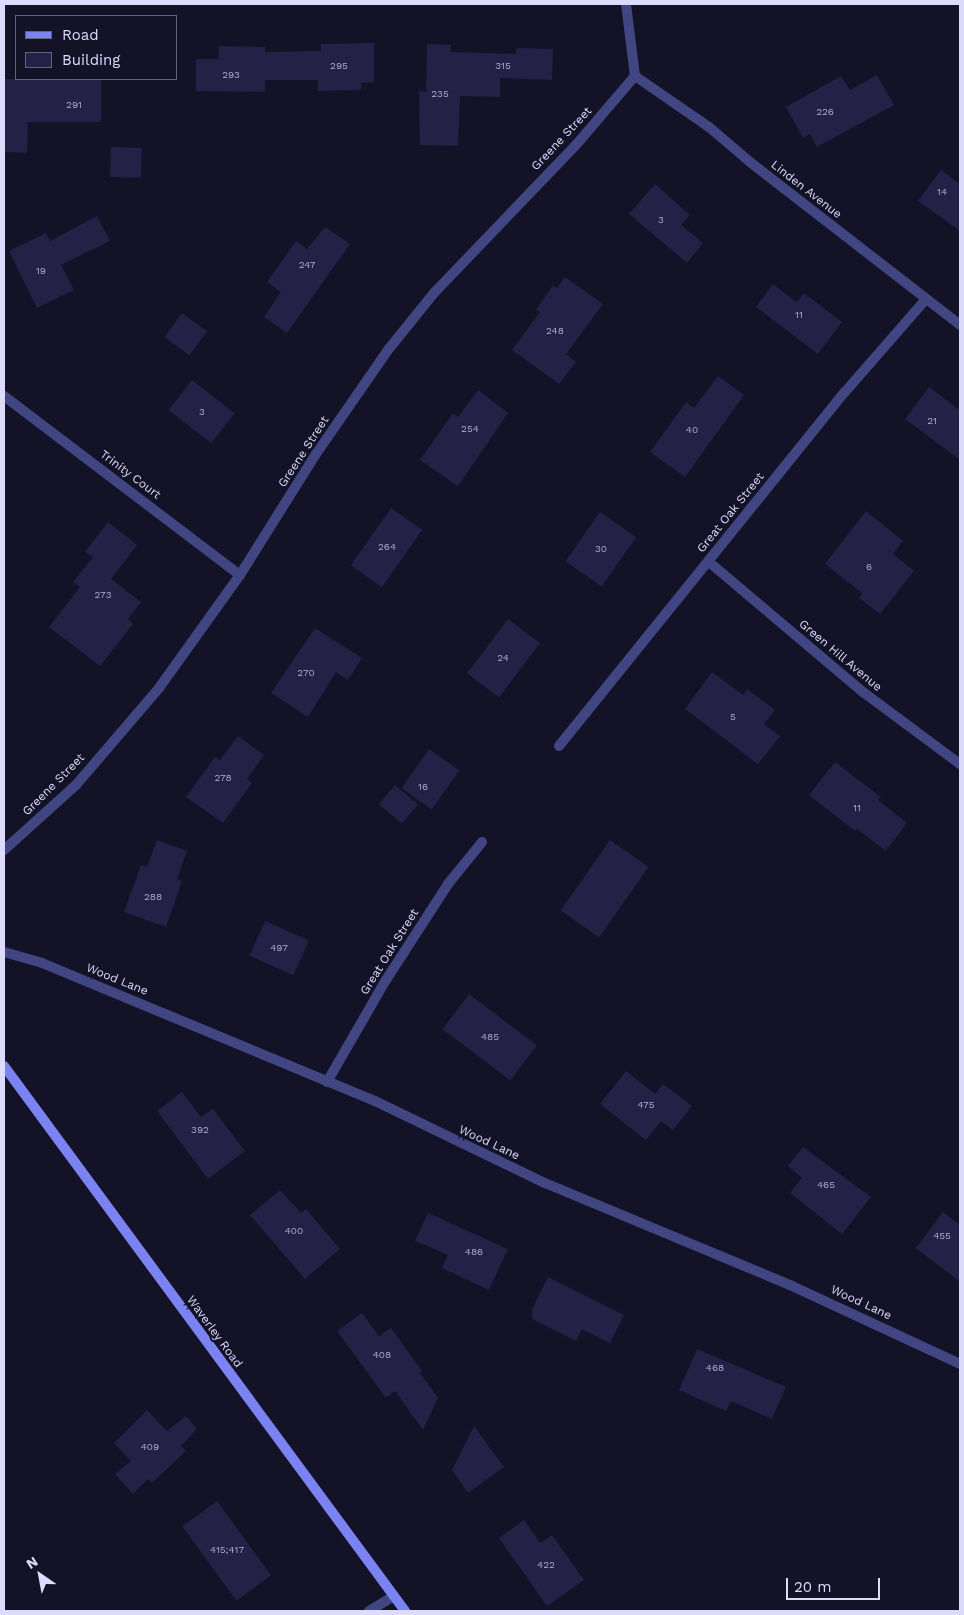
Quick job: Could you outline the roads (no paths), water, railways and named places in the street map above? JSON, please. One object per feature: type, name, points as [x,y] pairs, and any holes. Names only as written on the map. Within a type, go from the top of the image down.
[{"type":"main road","name":"Waverley Road","points":[[4,1066],[405,1611]]},
{"type":"street","points":[[626,4],[635,76]]},
{"type":"street","name":"Linden Avenue","points":[[635,76],[709,126],[750,162],[960,325]]},
{"type":"street","name":"Greene Street","points":[[4,850],[76,785],[180,660],[240,575],[316,454],[388,350],[434,294],[576,145],[635,76]]},
{"type":"street","name":"Great Oak Street","points":[[559,746],[845,392],[926,299]]},
{"type":"street","name":"Trinity Court","points":[[4,396],[240,575]]},
{"type":"street","name":"Green Hill Avenue","points":[[709,562],[863,692],[960,764]]},
{"type":"street","name":"Great Oak Street","points":[[327,1082],[386,980],[448,884],[482,842]]},
{"type":"street","name":"Wood Lane","points":[[4,952],[42,963],[375,1101],[545,1183],[698,1245],[852,1312],[960,1364]]},
{"type":"street","points":[[369,1611],[394,1596]]}]
